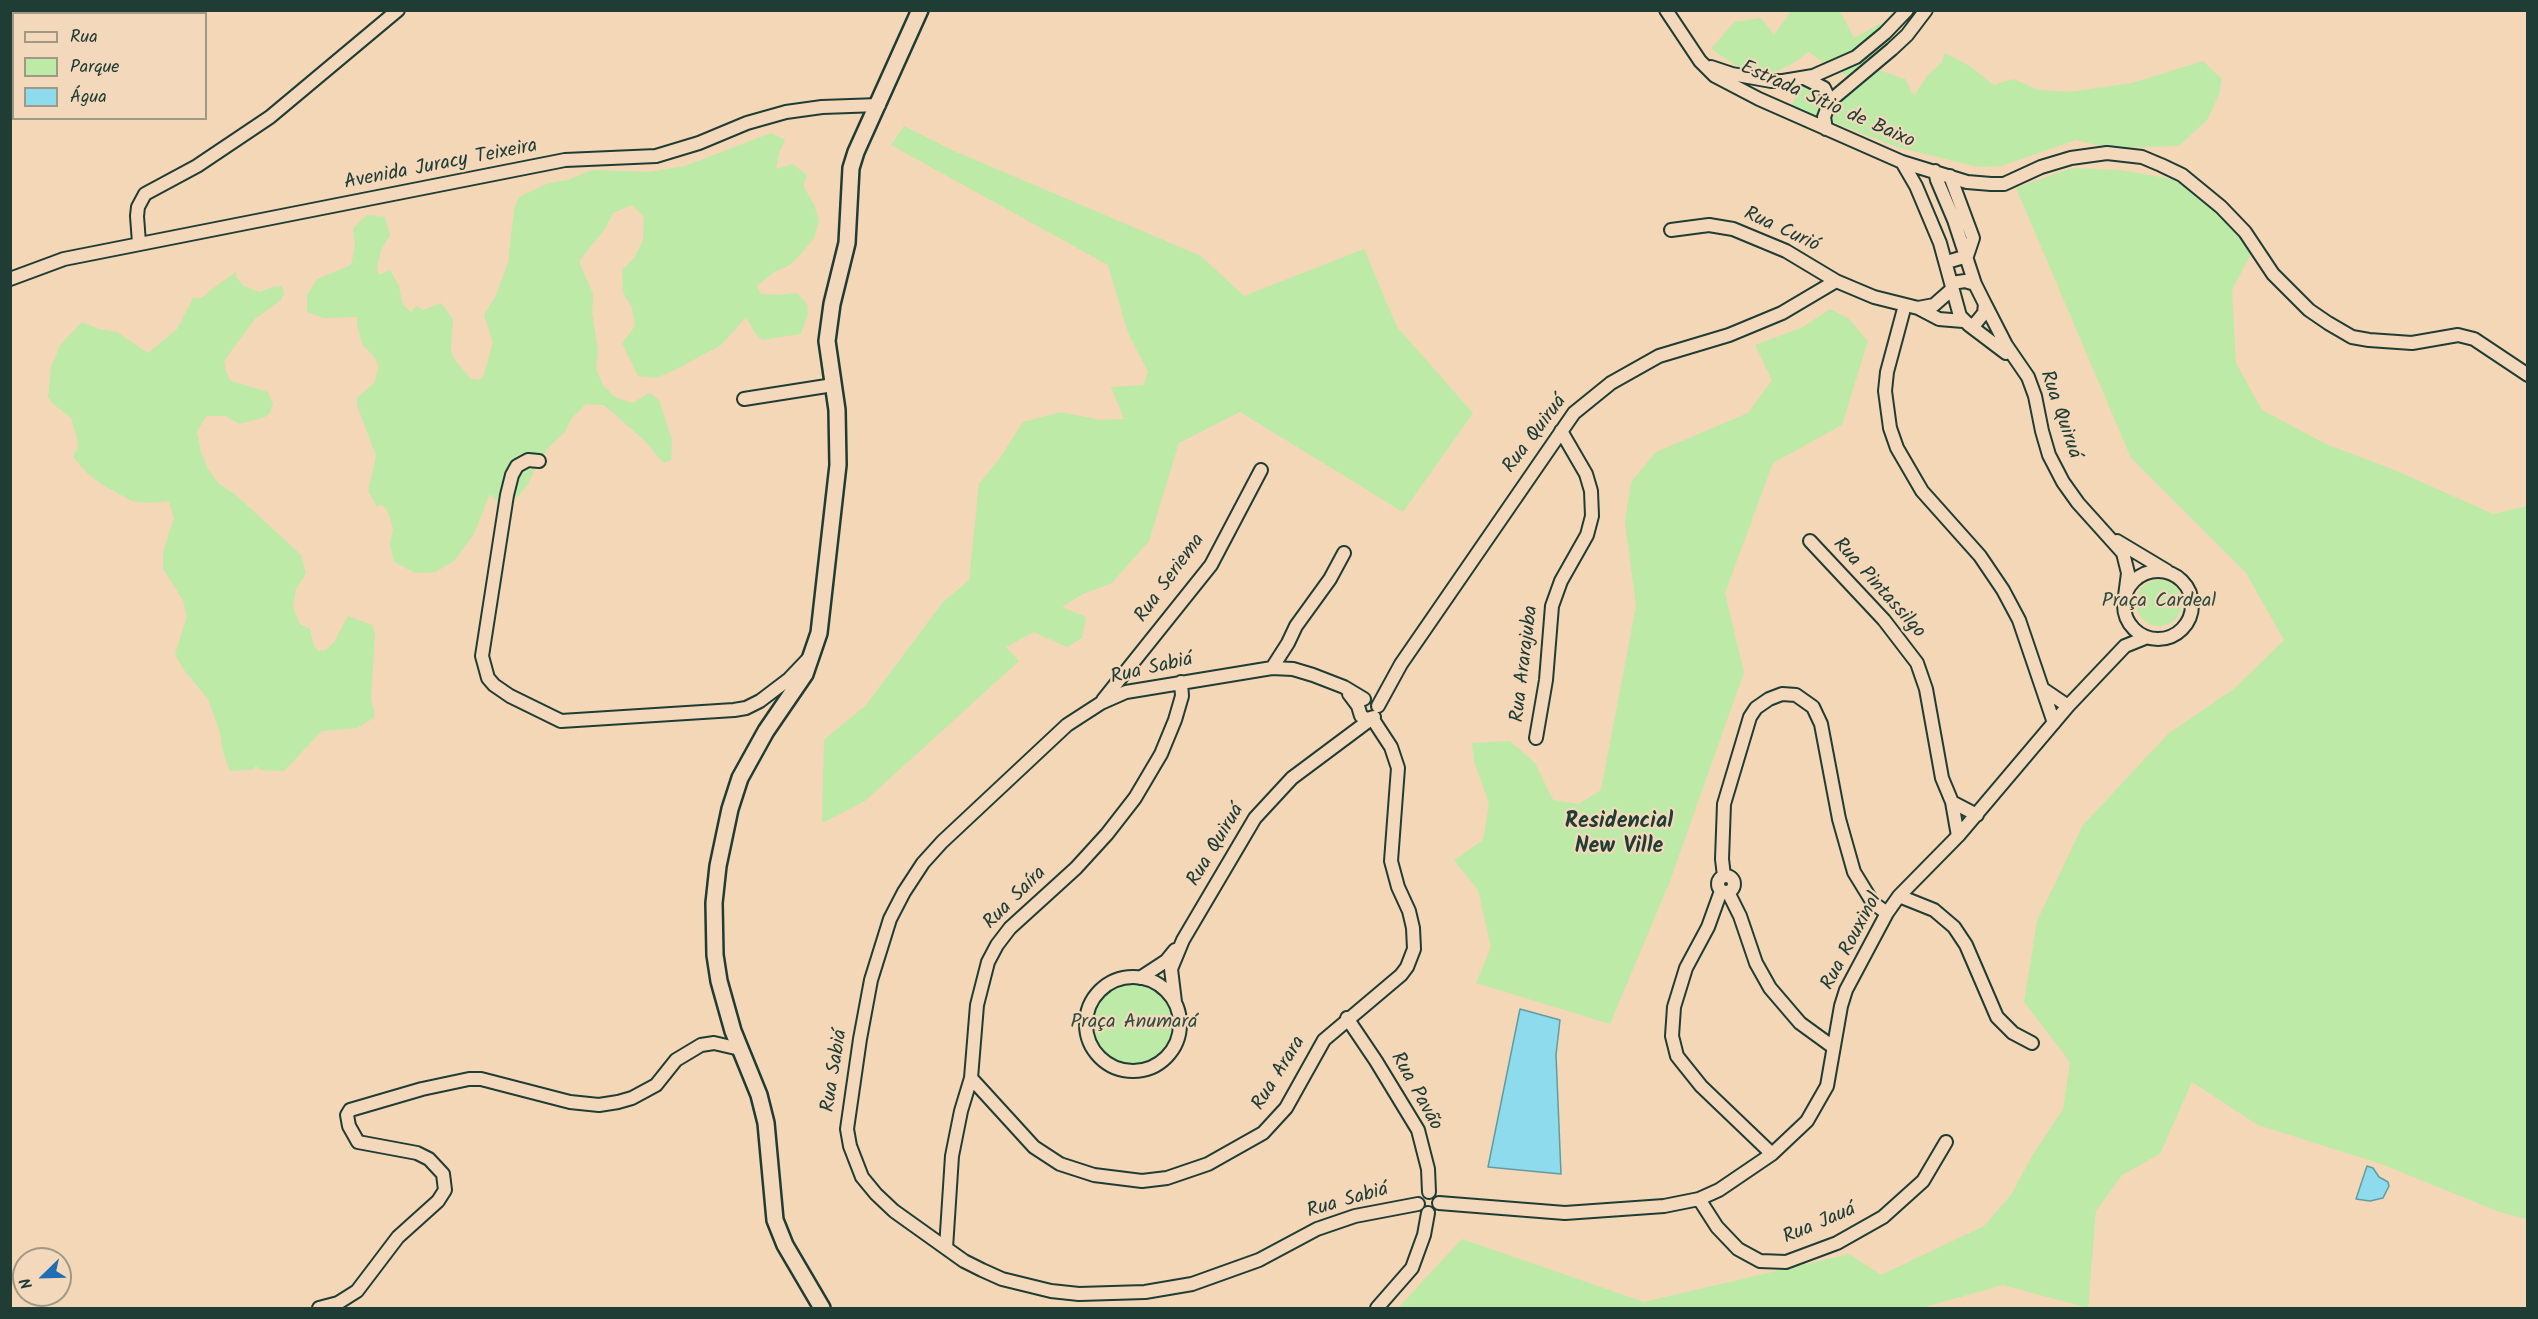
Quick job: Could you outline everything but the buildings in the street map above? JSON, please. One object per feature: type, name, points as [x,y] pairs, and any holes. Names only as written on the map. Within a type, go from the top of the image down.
[{"type":"main road","points":[[822,1308],[785,1245],[775,1220],[766,1123],[759,1095],[727,1011],[715,955],[714,903],[717,866],[730,808],[740,778],[766,731],[806,674],[819,633],[838,465],[837,410],[827,341],[829,321],[848,243],[851,168],[856,152],[920,10]]},
{"type":"street","points":[[139,243],[137,216],[141,199],[145,194],[197,166],[270,117],[398,10]]},
{"type":"street","name":"Estrada Sítio de Baixo","points":[[1666,10],[1700,61],[1725,82],[1826,129],[1936,176],[1950,176],[1967,182],[2004,184],[2041,167],[2071,158],[2107,153],[2142,157],[2182,176],[2221,207],[2245,232],[2273,274],[2309,310],[2352,337],[2412,343],[2458,335],[2474,339],[2528,375]]},
{"type":"street","points":[[1700,61],[1732,74],[1783,81],[1804,78],[1826,72],[1856,57],[1885,33],[1907,10]]},
{"type":"street","points":[[1813,123],[1827,107],[1907,35],[1926,10]]},
{"type":"street","points":[[1804,78],[1824,88],[1827,107],[1826,129]]},
{"type":"street","points":[[1771,104],[1772,92],[1783,81]]},
{"type":"street","name":"Avenida Juracy Teixeira","points":[[10,279],[64,259],[565,160],[656,156],[678,150],[747,123],[786,112],[822,107],[879,105]]},
{"type":"street","points":[[1902,162],[1916,186],[1947,261],[1952,286],[1966,323],[1978,321],[1984,313],[1985,304]]},
{"type":"street","points":[[1916,186],[1936,176],[1967,256]]},
{"type":"street","points":[[1950,176],[1973,238],[1967,256]]},
{"type":"street","name":"Rua Curió","points":[[1671,230],[1709,225],[1733,229],[1786,251],[1836,281]]},
{"type":"street","points":[[1947,261],[1967,256]]},
{"type":"street","name":"Rua Quiruá","points":[[1967,256],[1975,285],[2006,345],[2028,377],[2035,396],[2042,431],[2055,466],[2078,503],[2123,553],[2127,580],[2125,596]]},
{"type":"street","name":"Rua Quiruá","points":[[1183,940],[1255,818],[1292,778],[1349,735],[1393,676],[1561,430],[1574,412],[1593,395],[1634,368],[1659,356],[1729,335],[1782,313],[1836,281],[1874,297],[1918,309],[1939,319],[1966,323],[2019,362]]},
{"type":"street","points":[[1918,309],[1934,305],[1952,286],[1962,281],[1975,285]]},
{"type":"street","points":[[1905,305],[1887,372],[1885,391],[1888,419],[1897,448],[1922,491],[1992,572],[2019,620],[2054,723]]},
{"type":"street","points":[[744,399],[833,384]]},
{"type":"street","name":"Rua Ararajuba","points":[[1536,738],[1546,680],[1552,606],[1561,581],[1587,535],[1592,516],[1591,491],[1586,474],[1561,430]]},
{"type":"street","points":[[539,461],[528,460],[517,465],[512,475],[500,531],[482,656],[488,678],[501,690],[561,721],[734,710],[746,708],[760,701],[789,680],[813,654]]},
{"type":"street","name":"Rua Seriema","points":[[1101,703],[1211,565],[1261,470]]},
{"type":"street","name":"Rua Quiruá","points":[[2108,536],[2170,573]]},
{"type":"street","name":"Rua Pintassilgo","points":[[1810,541],[1884,620],[1917,663],[1926,689],[1942,778],[1952,802],[1958,836]]},
{"type":"street","points":[[1272,668],[1296,626],[1324,587],[1344,553]]},
{"type":"street","points":[[2148,572],[2170,573],[2180,579],[2192,597],[2190,618],[2177,635],[2156,640],[2145,638],[2131,627],[2125,615],[2125,596],[2130,585],[2138,577],[2148,572]]},
{"type":"street","name":"Rua Rouxinol","points":[[2125,646],[2131,627]]},
{"type":"street","name":"Rua Rouxinol","points":[[1439,1203],[1533,1211],[1594,1212],[1664,1206],[1699,1198],[1730,1185],[1772,1154],[1807,1121],[1827,1086],[1846,990],[1887,913],[1899,896],[1958,836],[2068,706],[2125,646],[2145,638]]},
{"type":"street","points":[[1288,643],[1290,669]]},
{"type":"street","name":"Rua Sabiá","points":[[1369,709],[1344,687],[1290,669],[1272,668],[1126,692],[1082,713],[1051,738],[923,863],[897,905],[881,945],[860,1039],[847,1120],[850,1146],[862,1177],[876,1194],[913,1226],[964,1261],[1002,1279],[1033,1287],[1079,1294],[1145,1292],[1192,1284],[1259,1260],[1317,1229],[1355,1216],[1418,1204]]},
{"type":"street","name":"Rua Saíra","points":[[946,1248],[952,1156],[961,1111],[971,1078],[977,1005],[993,951],[1023,914],[1092,852],[1135,798],[1161,754],[1172,728],[1181,705],[1181,682]]},
{"type":"street","points":[[2043,689],[2068,706]]},
{"type":"street","points":[[1833,1047],[1787,1010],[1766,982],[1756,963],[1728,885],[1722,840],[1724,804],[1750,717],[1760,705],[1782,694],[1796,695],[1816,713],[1824,736],[1839,819],[1854,872],[1873,903],[1887,913]]},
{"type":"street","name":"Rua Arara","points":[[971,1078],[1022,1136],[1060,1164],[1094,1175],[1127,1180],[1167,1178],[1209,1164],[1263,1133],[1286,1108],[1316,1050],[1347,1018],[1401,975],[1414,949],[1409,910],[1398,887],[1391,861],[1398,775],[1396,758],[1386,739],[1377,729],[1369,709]]},
{"type":"street","points":[[1952,802],[1977,814]]},
{"type":"street","points":[[1728,885],[1686,968],[1674,1006],[1672,1036],[1677,1056],[1701,1086],[1772,1154]]},
{"type":"street","points":[[1899,896],[1934,910],[1954,927],[1966,945],[1997,1017],[2013,1033],[2032,1043]]},
{"type":"street","points":[[1140,978],[1166,961],[1183,940]]},
{"type":"street","points":[[1175,1002],[1159,984],[1132,976],[1116,980],[1102,988],[1092,1001],[1086,1016],[1086,1032],[1092,1048],[1102,1060],[1117,1069],[1133,1072],[1149,1069],[1163,1061],[1174,1049],[1180,1034],[1180,1017],[1175,1002],[1171,969],[1183,940]]},
{"type":"street","name":"Rua Pavão","points":[[1347,1018],[1418,1130],[1428,1169],[1429,1192]]},
{"type":"street","points":[[1814,1034],[1837,1027]]},
{"type":"street","points":[[319,1308],[338,1303],[357,1291],[398,1237],[438,1201],[445,1190],[443,1174],[429,1159],[417,1153],[358,1142],[347,1115],[350,1110],[433,1086],[473,1078],[570,1102],[599,1104],[618,1102],[632,1098],[656,1085],[676,1060],[701,1045],[714,1043],[740,1049]]},
{"type":"street","name":"Rua Jauá","points":[[1699,1198],[1718,1227],[1738,1249],[1760,1261],[1786,1262],[1837,1243],[1883,1217],[1923,1181],[1946,1142]]},
{"type":"street","points":[[1429,1192],[1436,1197],[1439,1203],[1434,1211],[1428,1213],[1420,1209],[1418,1204],[1422,1196],[1429,1192]]},
{"type":"street","points":[[1377,1308],[1412,1268],[1424,1235],[1428,1213]]},
{"type":"green space","points":[[1791,11],[1840,11],[1854,38],[1885,21],[1892,31],[1889,40],[1877,51],[1870,67],[1905,79],[1914,96],[1927,76],[1941,63],[1945,53],[1968,65],[1994,85],[2014,79],[2038,90],[2070,92],[2132,83],[2203,61],[2222,79],[2219,94],[2208,119],[2179,146],[2109,148],[2076,140],[2001,166],[1978,167],[1897,147],[1791,106],[1802,86],[1844,97],[1852,78],[1826,65],[1809,52],[1790,65],[1770,74],[1747,73],[1711,49],[1734,22],[1761,18],[1774,35]]},
{"type":"green space","points":[[904,126],[952,150],[1201,256],[1244,296],[1364,249],[1397,327],[1473,413],[1403,512],[1240,412],[1179,443],[1149,541],[1112,583],[1083,594],[1062,607],[1086,617],[1082,638],[1067,647],[1034,632],[1006,647],[1019,661],[865,801],[822,823],[824,740],[866,705],[943,602],[969,580],[979,484],[1000,458],[1023,422],[1061,412],[1100,420],[1124,419],[1111,387],[1143,385],[1148,372],[1128,333],[1108,265],[891,145]]},
{"type":"green space","points":[[771,133],[785,140],[779,153],[776,169],[793,164],[807,175],[803,186],[814,204],[819,221],[814,238],[802,253],[790,265],[774,272],[757,286],[761,294],[798,294],[807,304],[808,314],[801,334],[762,340],[746,317],[721,345],[656,378],[638,376],[622,343],[635,326],[632,308],[623,292],[622,270],[634,258],[643,240],[644,217],[632,205],[613,213],[605,229],[579,261],[593,294],[592,312],[598,351],[596,369],[603,385],[615,397],[632,403],[650,393],[659,400],[672,440],[671,460],[663,463],[645,441],[604,405],[586,404],[572,418],[564,433],[550,446],[517,498],[500,504],[490,494],[474,534],[455,560],[436,572],[415,573],[394,562],[390,545],[393,528],[387,510],[381,504],[377,507],[368,491],[376,456],[357,405],[357,398],[374,383],[379,367],[375,358],[362,344],[357,325],[358,317],[324,318],[307,312],[307,295],[317,279],[351,265],[355,246],[353,228],[367,215],[385,217],[390,235],[381,250],[377,269],[379,275],[390,270],[399,286],[403,305],[411,312],[416,306],[423,310],[441,303],[453,319],[451,349],[453,357],[470,378],[478,380],[483,377],[493,342],[484,315],[496,295],[508,263],[514,209],[519,197],[549,183],[568,180],[592,170],[649,172],[685,166]]},
{"type":"green space","points":[[2072,168],[2120,170],[2184,181],[2216,201],[2252,252],[2232,290],[2236,363],[2262,410],[2326,444],[2397,471],[2493,514],[2527,506],[2527,1219],[2500,1212],[2381,1164],[2258,1125],[2192,1082],[2160,1154],[2122,1175],[2096,1211],[2088,1308],[2003,1285],[1921,1308],[1398,1308],[1462,1239],[1644,1302],[1849,1254],[1881,1275],[1984,1226],[2011,1195],[2032,1156],[2063,1109],[2070,1062],[2024,1002],[2037,921],[2083,825],[2168,734],[2235,688],[2284,640],[2246,573],[2131,458],[2016,188]]},
{"type":"green space","points":[[236,272],[236,277],[244,286],[260,292],[275,286],[282,286],[284,294],[281,300],[255,319],[224,361],[231,381],[268,392],[273,404],[270,413],[265,417],[240,424],[225,416],[206,416],[197,432],[201,452],[208,469],[219,484],[235,494],[301,555],[306,573],[296,589],[293,607],[300,624],[310,629],[314,646],[319,651],[326,650],[334,642],[348,616],[372,625],[375,636],[371,698],[375,717],[357,728],[322,731],[284,771],[261,770],[256,766],[252,770],[230,771],[208,699],[184,670],[175,654],[187,617],[183,600],[163,569],[163,552],[174,518],[169,501],[150,503],[132,501],[101,484],[87,473],[73,457],[78,447],[71,418],[48,397],[51,367],[61,344],[82,322],[99,329],[117,332],[148,353],[177,329],[193,298],[206,295]]},
{"type":"green space","points":[[1830,309],[1848,318],[1868,341],[1842,425],[1773,463],[1725,593],[1744,672],[1670,881],[1610,1024],[1476,983],[1491,947],[1478,890],[1454,860],[1483,840],[1489,804],[1474,761],[1472,743],[1510,741],[1535,763],[1553,800],[1579,804],[1601,790],[1636,606],[1625,522],[1631,482],[1656,452],[1748,413],[1772,380],[1755,345],[1803,327]]},
{"type":"green space","name":"Praça Cardeal","points":[[2159,580],[2175,587],[2182,603],[2175,619],[2159,626],[2143,619],[2136,603],[2143,587]]},
{"type":"green space","name":"Praça Anumará","points":[[1135,983],[1151,986],[1164,995],[1173,1008],[1176,1024],[1173,1040],[1164,1053],[1151,1062],[1135,1065],[1119,1062],[1106,1053],[1097,1040],[1094,1024],[1097,1008],[1106,995],[1119,986]]},
{"type":"water","points":[[1520,1009],[1560,1020],[1556,1055],[1561,1174],[1488,1167]]},
{"type":"water","points":[[2367,1166],[2373,1168],[2379,1177],[2388,1182],[2389,1186],[2383,1198],[2370,1201],[2356,1199]]},
{"type":"district","name":"Residencial New Ville","points":[[1619,836]]}]
